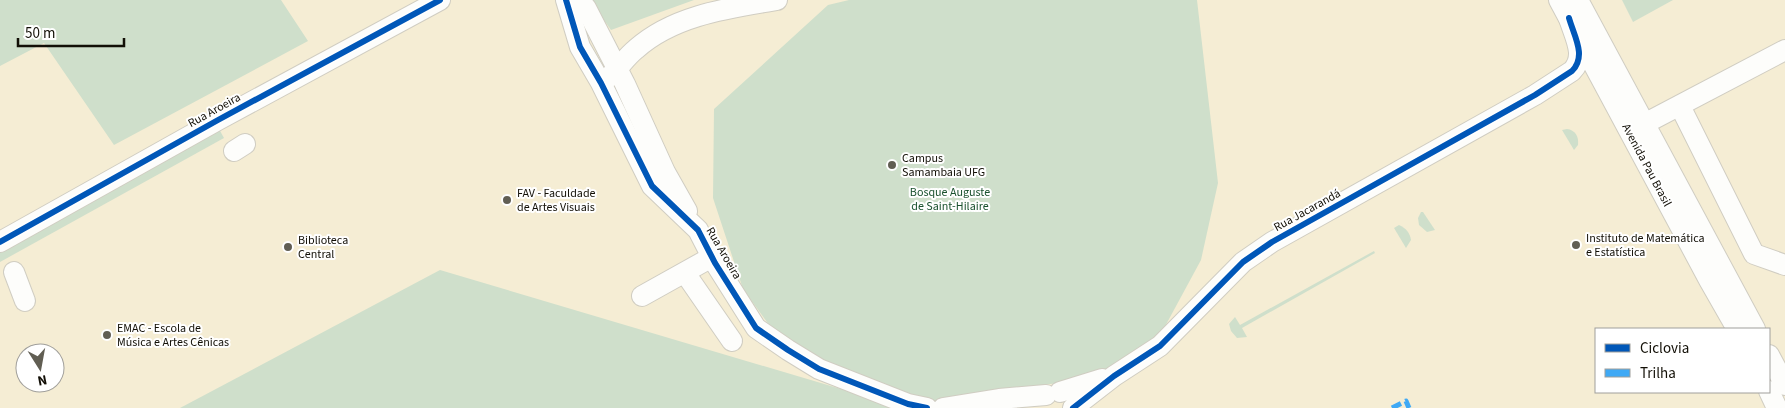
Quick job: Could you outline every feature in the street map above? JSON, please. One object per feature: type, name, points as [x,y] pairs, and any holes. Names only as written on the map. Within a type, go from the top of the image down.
[{"type":"street","name":"Rua Aroeira","points":[[0,242],[228,114],[440,0]]},
{"type":"street","name":"Rua Aroeira","points":[[566,0],[580,47],[601,84],[652,186],[698,230],[712,258],[756,328],[776,343],[819,369],[893,398],[927,408]]},
{"type":"street","points":[[578,0],[586,8],[617,69],[664,172],[698,230]]},
{"type":"street","points":[[601,84],[636,49],[659,32],[689,19],[777,0]]},
{"type":"street","name":"Avenida Pau Brasil","points":[[1559,0],[1736,328]]},
{"type":"street","name":"Avenida Pau Brasil","points":[[1578,0],[1754,328]]},
{"type":"street","points":[[1535,95],[1572,71],[1579,63],[1579,50],[1569,18]]},
{"type":"street","points":[[1644,124],[1785,50]]},
{"type":"street","points":[[1535,95],[1584,75],[1593,76],[1604,84]]},
{"type":"street","name":"Rua Jacarandá","points":[[1114,376],[1160,346],[1243,262],[1272,242],[1535,95]]},
{"type":"street","points":[[1680,106],[1754,254],[1785,265]]},
{"type":"street","points":[[642,296],[712,258]]},
{"type":"street","points":[[14,272],[25,301]]},
{"type":"street","points":[[685,273],[732,341]]},
{"type":"street","points":[[1770,357],[1785,385]]},
{"type":"street","points":[[1044,401],[1114,376]]},
{"type":"street","points":[[943,408],[999,399],[1044,401],[1069,398],[1072,408],[1114,376]]},
{"type":"street","points":[[1770,393],[1778,408]]},
{"type":"shaded area","name":"Campus Samambaia UFG","points":[[0,0],[1785,0],[1785,408],[0,408]]},
{"type":"green space","points":[[0,0],[281,0],[308,41],[114,145],[44,43],[0,66]]},
{"type":"green space","points":[[590,0],[694,0],[611,30]]},
{"type":"green space","name":"Bosque Auguste de Saint-Hilaire","points":[[849,0],[1197,0],[1218,183],[1201,260],[1162,332],[1098,378],[1019,388],[943,407],[785,347],[743,289],[713,198],[714,109],[828,5]]},
{"type":"green space","points":[[1622,0],[1673,0],[1633,22]]},
{"type":"green space","points":[[219,129],[224,138],[0,262],[0,248]]},
{"type":"green space","points":[[1567,129],[1574,132],[1577,136],[1578,145],[1574,150],[1562,130]]},
{"type":"green space","points":[[1421,212],[1423,212],[1435,230],[1427,232],[1419,225],[1418,218]]},
{"type":"green space","points":[[1399,225],[1407,231],[1411,240],[1406,248],[1394,228]]},
{"type":"green space","points":[[1374,251],[1375,253],[1242,328],[1247,337],[1237,338],[1231,331],[1229,324],[1235,317],[1240,325]]},
{"type":"green space","points":[[440,270],[905,408],[180,408]]},
{"type":"marked path","points":[[1392,408],[1406,401],[1409,408]]},
{"type":"cycle path","points":[[0,242],[218,120],[440,0]]},
{"type":"cycle path","points":[[566,0],[580,47],[601,83],[652,186],[698,230],[715,263],[756,328],[819,369],[908,404],[927,408]]},
{"type":"cycle path","points":[[1073,408],[1114,376],[1160,346],[1243,262],[1272,242],[1535,95],[1572,71],[1579,59],[1579,52],[1569,18]]},
{"type":"place","name":"Campus Samambaia UFG","points":[[892,165]]},
{"type":"place","name":"FAV - Faculdade de Artes Visuais","points":[[507,200]]},
{"type":"place","name":"Instituto de Matemática e Estatística","points":[[1576,245]]},
{"type":"place","name":"Biblioteca Central","points":[[288,247]]},
{"type":"place","name":"EMAC - Escola de Música e Artes Cênicas","points":[[107,335]]}]
